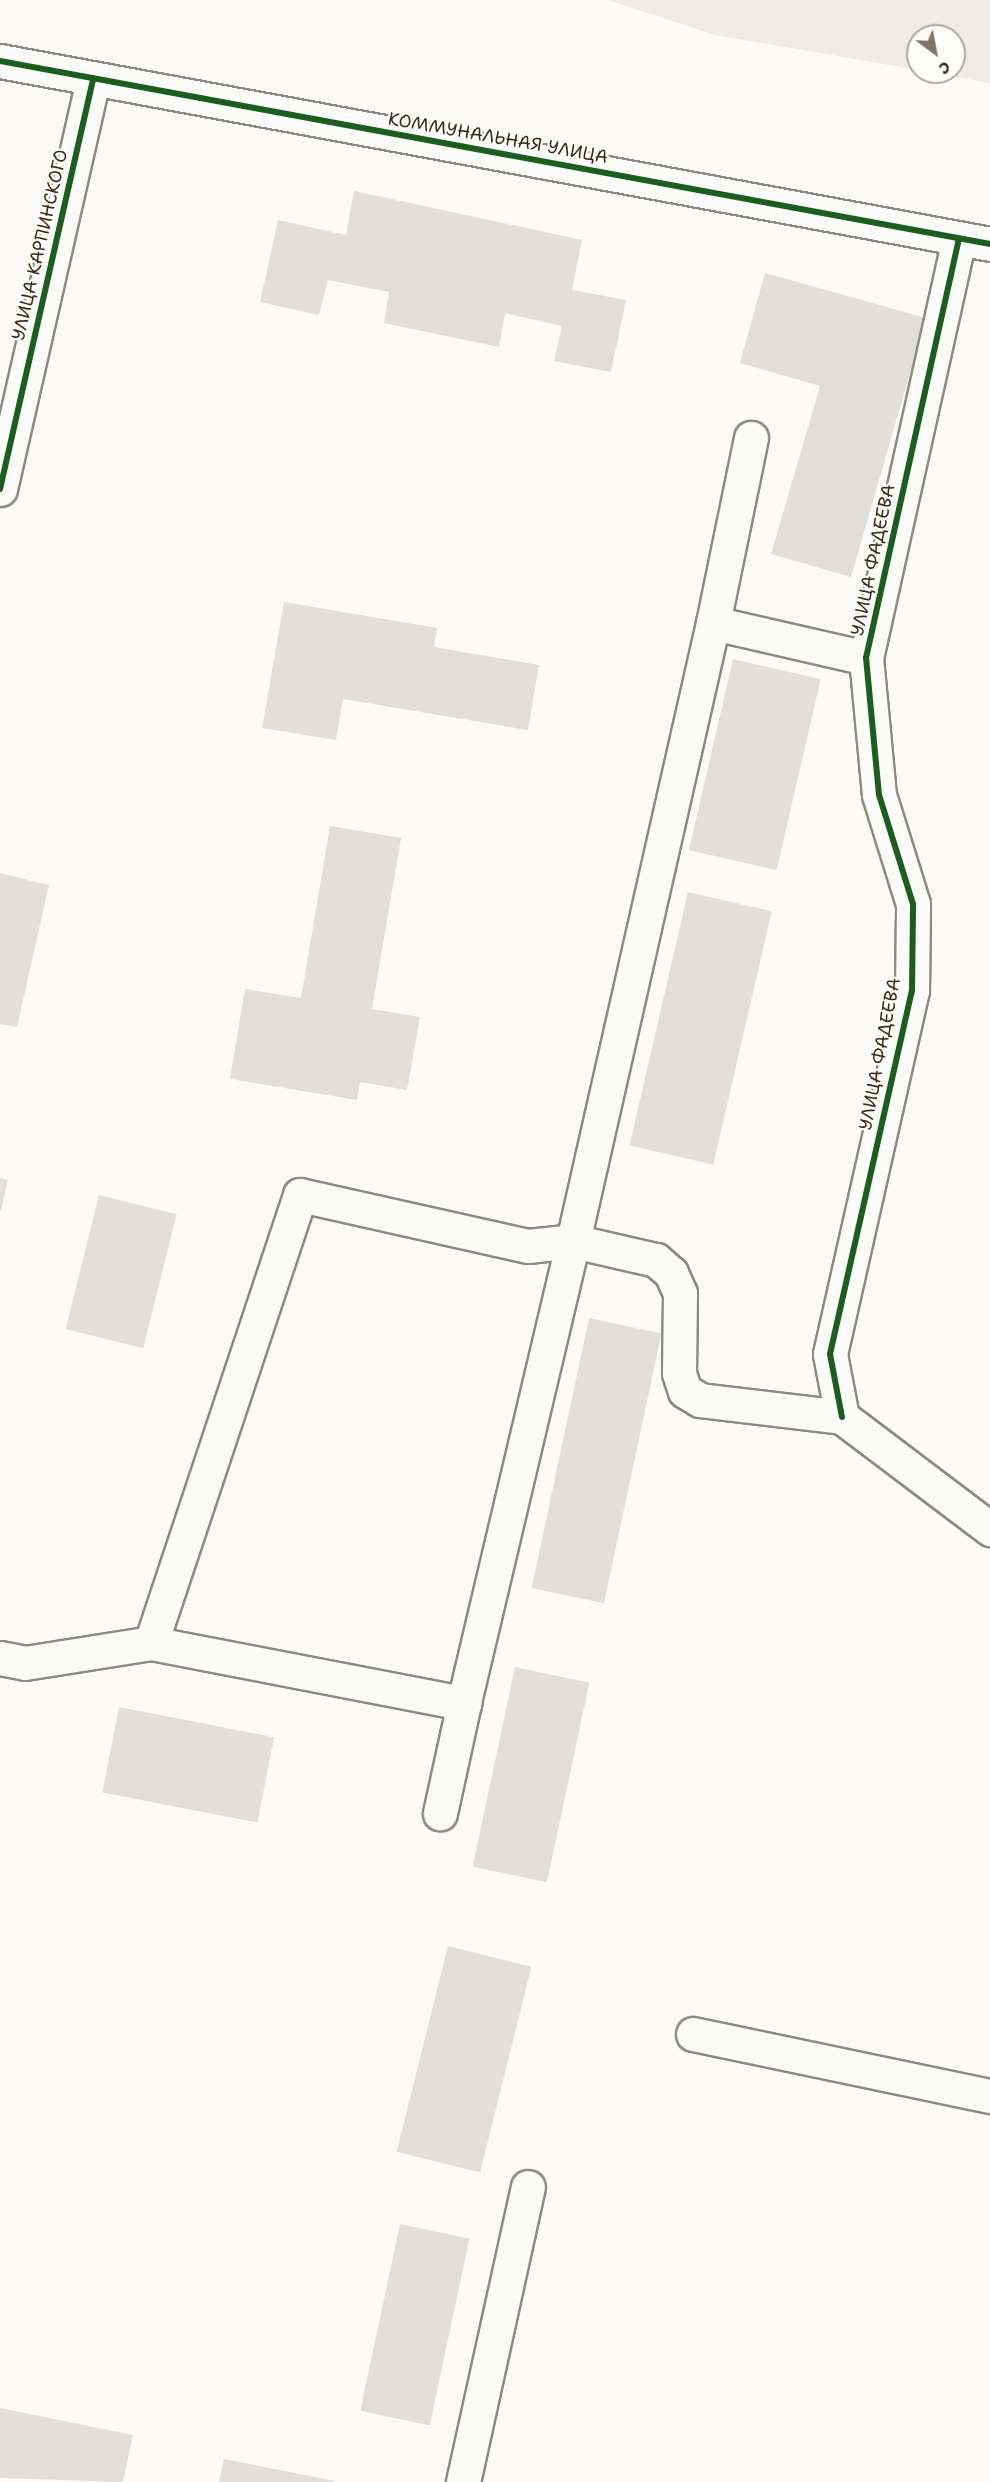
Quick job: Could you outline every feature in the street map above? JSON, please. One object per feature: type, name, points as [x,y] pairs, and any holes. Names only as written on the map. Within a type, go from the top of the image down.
[{"type":"street","name":"КОММУНАЛЬНАЯ УЛИЦА","points":[[0,61],[974,241]]},
{"type":"street","name":"УЛИЦА КАРПИНСКОГО","points":[[0,489],[93,78]]},
{"type":"street","name":"УЛИЦА ФАДЕЕВА","points":[[842,1417],[830,1354],[912,991],[913,904],[879,795],[866,658],[974,241]]},
{"type":"street","points":[[440,1813],[713,623],[751,438]]},
{"type":"street","points":[[713,623],[866,658]]},
{"type":"street","points":[[151,1643],[300,1195],[528,1246],[573,1241],[656,1260],[671,1273],[680,1293],[679,1373],[692,1395],[842,1417],[990,1529]]},
{"type":"street","points":[[0,1658],[25,1663],[151,1643],[464,1703]]},
{"type":"street","points":[[693,2034],[990,2096]]},
{"type":"street","points":[[463,2482],[528,2187]]},
{"type":"shaded area","points":[[608,0],[990,0],[990,83],[966,79],[966,24],[906,24],[906,68],[715,35]]},
{"type":"building","points":[[354,191],[582,240],[572,290],[626,300],[611,372],[554,361],[562,326],[505,313],[499,347],[384,323],[389,292],[328,280],[319,315],[260,302],[278,220],[346,235]]},
{"type":"building","points":[[765,273],[926,318],[851,577],[771,554],[820,386],[740,363]]},
{"type":"building","points":[[284,602],[437,628],[434,647],[539,665],[528,730],[343,699],[336,740],[262,728]]},
{"type":"building","points":[[733,659],[821,679],[777,870],[689,850]]},
{"type":"building","points":[[330,826],[401,838],[372,1009],[420,1017],[407,1090],[360,1082],[357,1100],[230,1079],[245,989],[301,998]]},
{"type":"building","points":[[0,873],[49,885],[17,1027],[0,1024]]},
{"type":"building","points":[[688,892],[772,911],[713,1165],[630,1145]]},
{"type":"building","points":[[0,1178],[8,1180],[1,1210],[0,1210]]},
{"type":"building","points":[[99,1195],[177,1214],[143,1348],[66,1329]]},
{"type":"building","points":[[589,1318],[661,1333],[604,1603],[532,1588]]},
{"type":"building","points":[[515,1667],[589,1683],[547,1882],[473,1867]]},
{"type":"building","points":[[119,1707],[274,1737],[257,1823],[102,1792]]},
{"type":"building","points":[[448,1946],[531,1967],[480,2173],[397,2152]]},
{"type":"building","points":[[400,2224],[469,2239],[430,2426],[360,2411]]},
{"type":"building","points":[[0,2408],[133,2435],[123,2482],[0,2478]]},
{"type":"building","points":[[224,2459],[335,2481],[219,2482]]},
{"type":"cycle path","points":[[0,61],[990,244]]},
{"type":"cycle path","points":[[0,489],[93,78]]},
{"type":"cycle path","points":[[842,1417],[830,1354],[912,991],[913,904],[879,795],[866,658],[959,239]]}]
